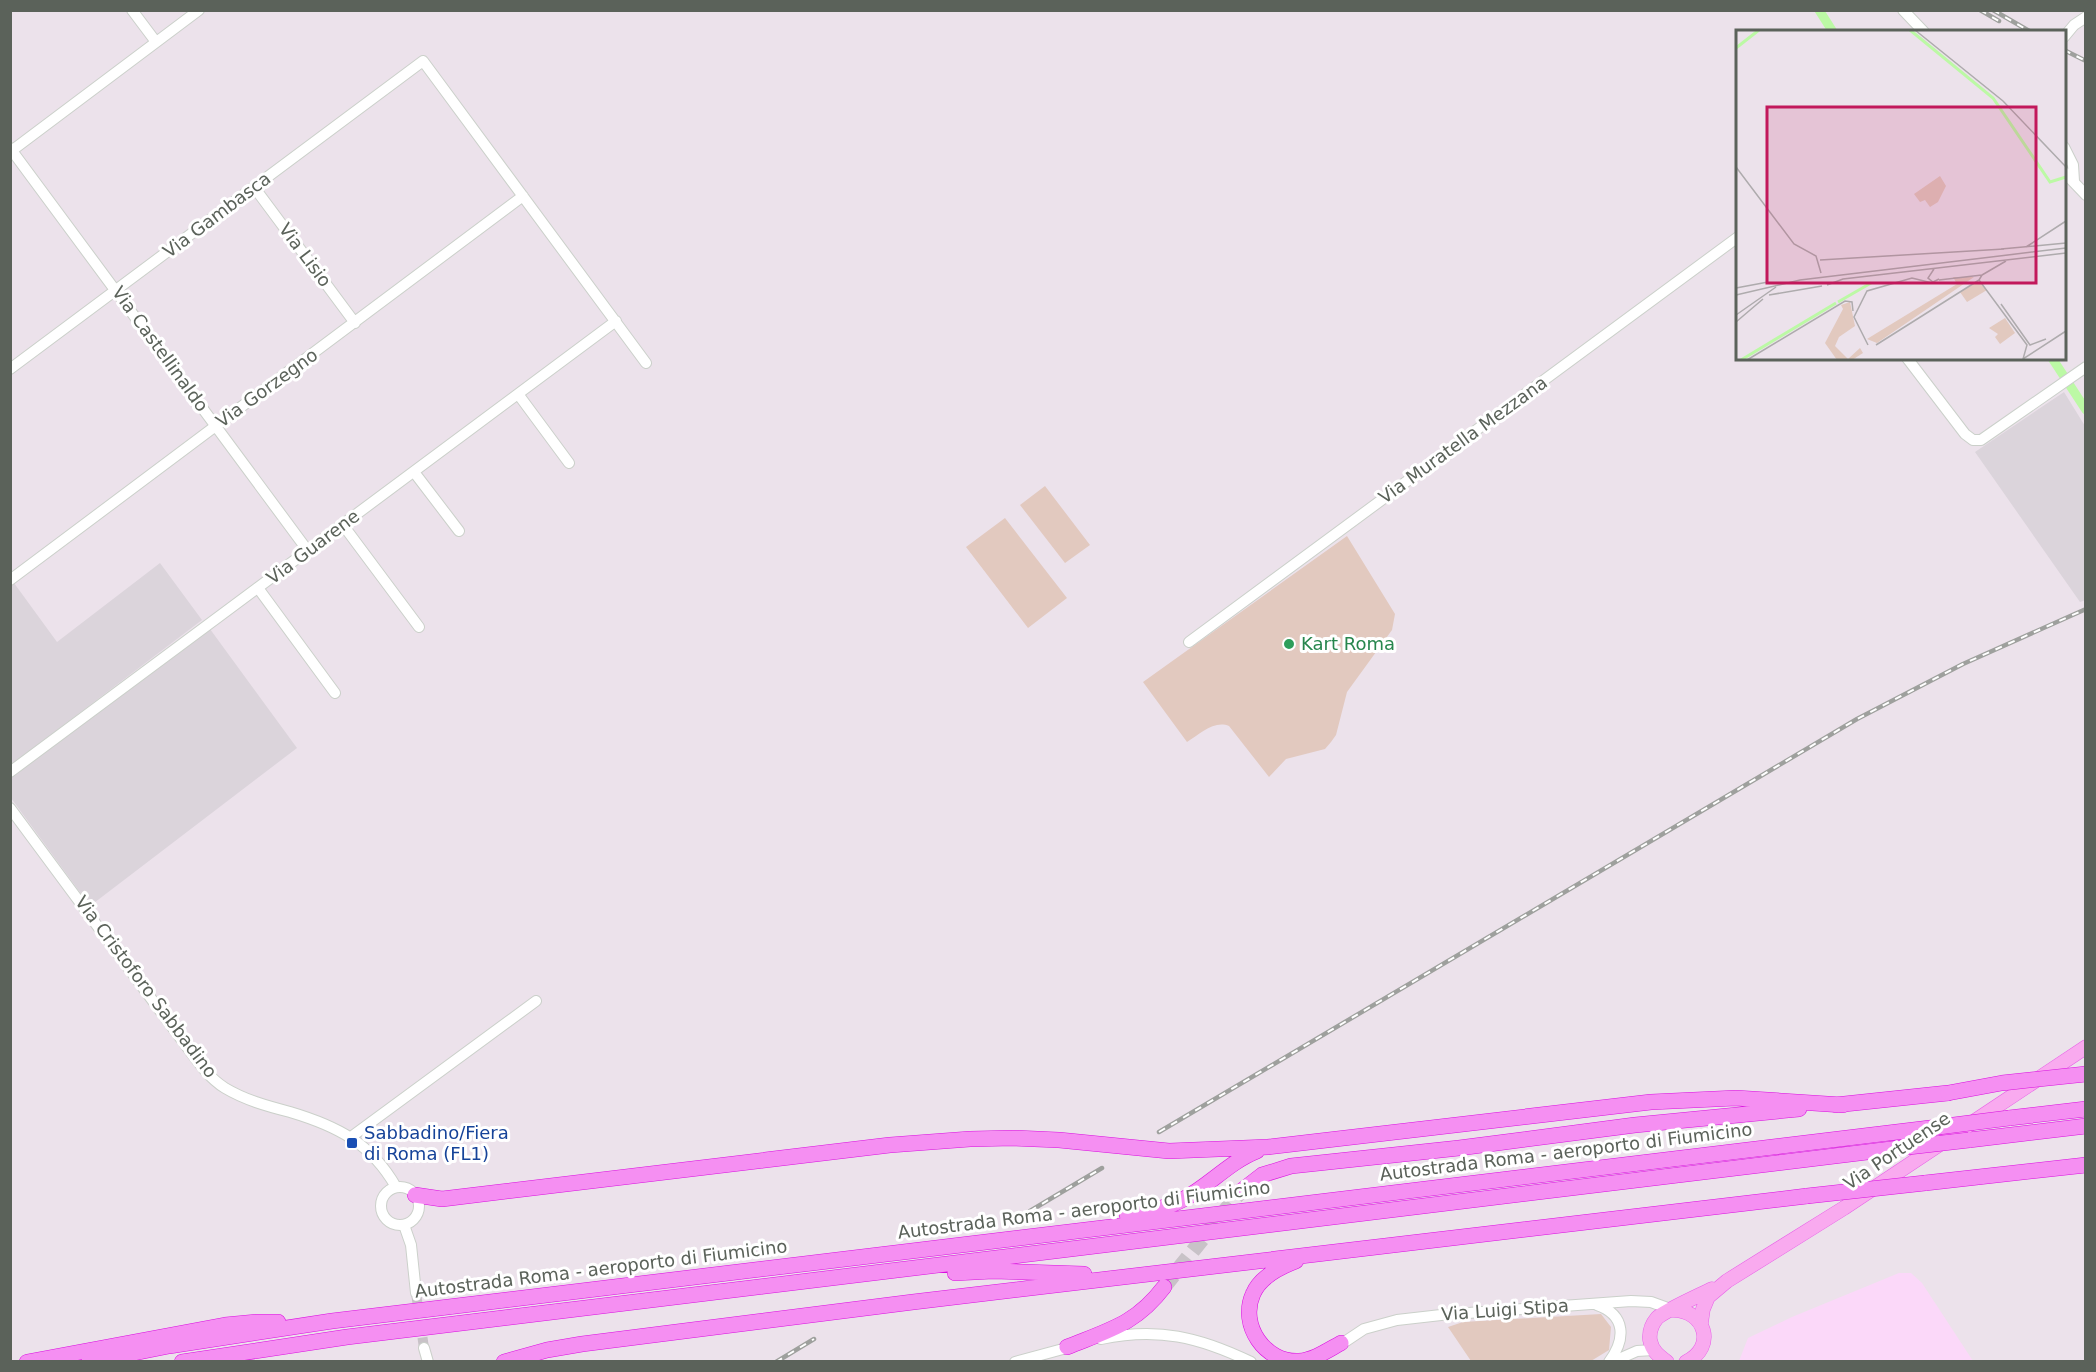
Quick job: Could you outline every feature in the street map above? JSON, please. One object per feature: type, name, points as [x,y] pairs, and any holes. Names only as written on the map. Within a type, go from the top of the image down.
[{"type":"highway","points":[[1240,1192],[1262,1175],[1291,1166],[1459,1148],[1635,1125],[1948,1093],[2002,1083],[2085,1074]]},
{"type":"highway","points":[[415,1195],[442,1199],[890,1145],[958,1139],[1036,1139],[1169,1151],[1268,1147],[1651,1101],[1736,1098],[1843,1104]]},
{"type":"highway","name":"Autostrada Roma - aeroporto di Fiumicino","points":[[88,1362],[169,1346],[332,1321],[2085,1109]]},
{"type":"highway","name":"Autostrada Roma - aeroporto di Fiumicino","points":[[182,1362],[255,1349],[832,1277],[2085,1126]]},
{"type":"highway","points":[[1088,1229],[1115,1218],[1175,1204],[1241,1158],[1268,1147]]},
{"type":"highway","points":[[504,1362],[547,1350],[601,1342],[1149,1274],[2085,1165]]},
{"type":"highway","points":[[1321,1254],[1287,1265],[1261,1282],[1252,1295],[1251,1326],[1259,1342],[1268,1352],[1291,1360],[1315,1357],[1341,1343]]},
{"type":"highway","points":[[832,1277],[915,1277],[986,1271],[1083,1274],[1131,1270],[1149,1274]]},
{"type":"highway","points":[[1067,1347],[1137,1316],[1164,1287]]},
{"type":"highway","points":[[27,1362],[225,1325],[256,1322],[332,1321]]},
{"type":"highway","points":[[236,1362],[248,1356],[255,1349]]},
{"type":"main road","name":"Via Portuense","points":[[1653,1350],[1650,1342],[1653,1325],[1665,1312],[1727,1281],[1845,1208],[2085,1047]]},
{"type":"main road","name":"Via Portuense","points":[[1686,1362],[1701,1357],[1704,1338],[1701,1323],[1703,1309],[1708,1297],[1727,1281]]},
{"type":"main road","points":[[1673,1310],[1689,1312],[1701,1323]]},
{"type":"main road","points":[[1653,1350],[1667,1362]]},
{"type":"street","points":[[132,10],[156,42]]},
{"type":"street","points":[[11,150],[199,10]]},
{"type":"street","points":[[1903,10],[1922,30]]},
{"type":"street","points":[[2066,35],[2085,17]]},
{"type":"street","name":"Via Gambasca","points":[[10,369],[423,61],[523,196]]},
{"type":"street","name":"Via Castellinaldo","points":[[11,150],[308,551]]},
{"type":"street","points":[[2066,151],[2073,165],[2074,182]]},
{"type":"street","points":[[2066,174],[2085,195]]},
{"type":"street","name":"Via Lisio","points":[[254,187],[355,323]]},
{"type":"street","points":[[523,196],[646,363]]},
{"type":"street","name":"Via Gorzegno","points":[[10,580],[523,196]]},
{"type":"street","name":"Via Muratella Mezzana","points":[[1189,642],[1736,238]]},
{"type":"street","name":"Via Guarene","points":[[10,772],[616,321]]},
{"type":"street","points":[[1909,360],[1965,434],[1973,440],[1981,440],[2085,367]]},
{"type":"street","points":[[518,394],[570,463]]},
{"type":"street","points":[[414,472],[459,531]]},
{"type":"street","points":[[343,525],[419,627]]},
{"type":"street","points":[[258,588],[335,693]]},
{"type":"street","name":"Via Cristoforo Sabbadino","points":[[10,808],[210,1076],[238,1095],[323,1122],[351,1137],[380,1162],[396,1187]]},
{"type":"street","points":[[351,1137],[536,1001]]},
{"type":"street","points":[[396,1187],[407,1188],[415,1195],[419,1206],[418,1213],[410,1222],[404,1225],[387,1221],[381,1210],[382,1198],[386,1193],[396,1187]]},
{"type":"street","points":[[404,1225],[411,1245],[416,1293]]},
{"type":"street","name":"Via Luigi Stipa","points":[[1317,1362],[1341,1343],[1365,1329],[1397,1320],[1594,1303],[1645,1302],[1673,1310]]},
{"type":"street","points":[[1594,1303],[1611,1310],[1620,1326],[1620,1341],[1610,1362]]},
{"type":"street","points":[[1015,1362],[1121,1335],[1159,1333],[1209,1343],[1251,1362]]},
{"type":"street","points":[[424,1348],[428,1362]]},
{"type":"street","points":[[1610,1362],[1637,1351],[1653,1350]]},
{"type":"shaded area","points":[[2064,392],[2085,426],[2086,600],[2080,602],[1975,452]]},
{"type":"shaded area","points":[[1045,486],[1090,545],[1065,563],[1020,505]]},
{"type":"shaded area","points":[[1005,518],[1067,598],[1028,628],[966,547]]},
{"type":"shaded area","name":"Kart Roma","points":[[1347,536],[1395,614],[1392,630],[1347,692],[1336,735],[1331,742],[1325,749],[1286,759],[1269,777],[1229,726],[1213,726],[1187,742],[1143,682]]},
{"type":"shaded area","points":[[160,563],[202,620],[11,765],[11,586],[14,583],[57,642]]},
{"type":"shaded area","points":[[210,629],[297,748],[90,906],[11,798],[10,778]]},
{"type":"shaded area","points":[[1899,1273],[1911,1273],[1922,1283],[1973,1361],[1739,1361],[1748,1338],[1792,1317]]},
{"type":"shaded area","points":[[1601,1314],[1611,1327],[1609,1350],[1591,1361],[1471,1361],[1448,1327],[1463,1322]]},
{"type":"waterway","points":[[1819,10],[1832,30]]},
{"type":"waterway","points":[[2053,360],[2086,410]]},
{"type":"tunnel","points":[[1164,1287],[1240,1192]]},
{"type":"tunnel","points":[[416,1293],[424,1348]]},
{"type":"railway","points":[[1980,10],[1999,21]]},
{"type":"railway","points":[[1993,10],[2028,30]]},
{"type":"railway","points":[[2066,51],[2086,61]]},
{"type":"railway","points":[[1159,1132],[1857,719],[1963,664],[2086,609]]},
{"type":"railway","points":[[1030,1211],[1102,1168]]},
{"type":"railway","points":[[776,1362],[814,1339]]},
{"type":"place","name":"Kart Roma","points":[[1289,644]]},
{"type":"place","name":"Sabbadino/Fiera di Roma (FL1)","points":[[352,1143]]}]
